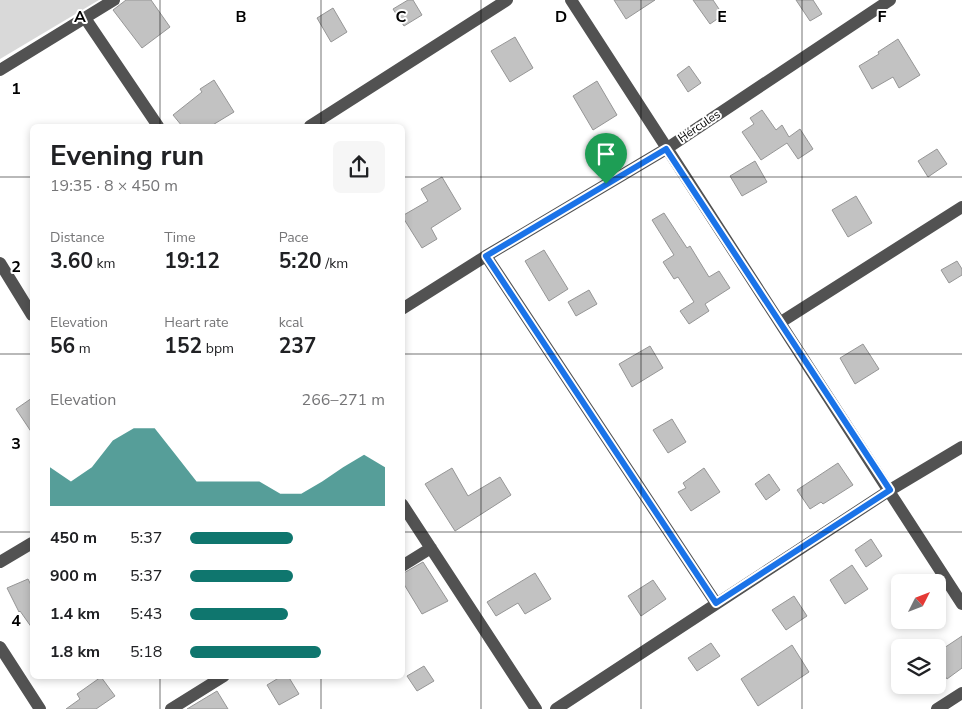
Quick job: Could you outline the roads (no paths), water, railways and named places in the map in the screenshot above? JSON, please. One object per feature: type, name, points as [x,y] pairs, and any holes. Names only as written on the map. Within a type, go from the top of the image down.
[{"type":"street","points":[[0,70],[114,0]]},
{"type":"street","points":[[313,124],[507,0]]},
{"type":"street","points":[[571,0],[666,149],[890,490],[962,604]]},
{"type":"street","name":"Hércules","points":[[405,307],[486,256],[666,149],[890,0]]},
{"type":"street","points":[[85,18],[157,124]]},
{"type":"street","points":[[781,322],[962,207]]},
{"type":"street","points":[[486,256],[716,603]]},
{"type":"street","points":[[0,263],[30,313]]},
{"type":"street","points":[[556,709],[890,490],[962,447]]},
{"type":"street","points":[[405,509],[536,709]]},
{"type":"street","points":[[0,562],[30,544]]},
{"type":"street","points":[[405,564],[431,548]]},
{"type":"street","points":[[0,647],[40,709]]},
{"type":"street","points":[[171,709],[219,679]]},
{"type":"street","points":[[937,709],[962,693]]}]
